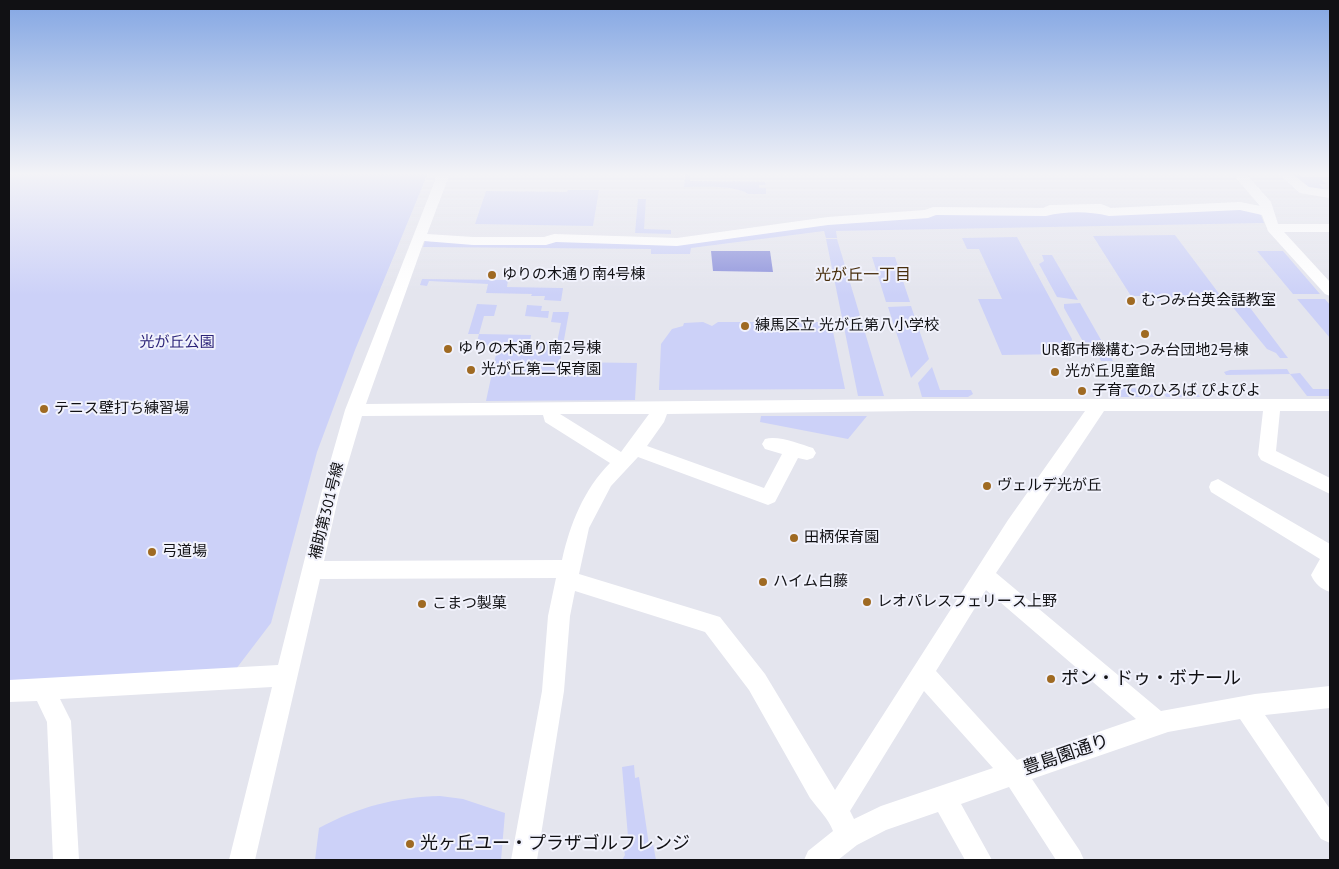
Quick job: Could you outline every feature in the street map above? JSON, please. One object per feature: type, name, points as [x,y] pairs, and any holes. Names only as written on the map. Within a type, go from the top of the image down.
[{"type":"street","name":"補助第301号線","points":[[242,860],[330,494],[354,410],[427,214]]},
{"type":"street","points":[[418,236],[473,241],[546,242],[554,238],[611,238],[622,241],[677,242],[828,221],[929,214]]},
{"type":"street","points":[[1268,214],[1273,228],[1330,291]]},
{"type":"street","points":[[1273,228],[1330,228]]},
{"type":"street","points":[[837,809],[984,574],[1059,460],[1099,405]]},
{"type":"street","points":[[354,410],[1330,405]]},
{"type":"street","points":[[1272,406],[1267,455],[1330,486]]},
{"type":"street","points":[[524,860],[553,691],[559,616],[579,527],[604,481],[629,456],[658,416],[658,407]]},
{"type":"street","points":[[552,408],[551,417],[629,456],[768,497],[800,452],[771,444]]},
{"type":"street","points":[[1218,487],[1330,554]]},
{"type":"street","points":[[1330,561],[1321,574],[1330,584]]},
{"type":"street","points":[[312,570],[567,574],[712,624],[728,641],[749,671],[829,803],[837,809],[848,836]]},
{"type":"street","points":[[984,574],[1158,723]]},
{"type":"street","points":[[923,673],[1013,773],[1071,860]]},
{"type":"street","points":[[9,690],[286,675]]},
{"type":"street","points":[[43,688],[59,721],[66,860]]},
{"type":"street","name":"豊島園通り","points":[[817,860],[848,836],[881,819],[1158,723],[1245,707],[1330,697]]},
{"type":"street","points":[[1245,707],[1330,830]]},
{"type":"street","points":[[943,796],[979,860]]},
{"type":"green space","name":"光が丘公園","points":[[9,214],[411,214],[355,350],[317,452],[271,623],[236,669],[9,683]]},
{"type":"green space","points":[[478,214],[595,214],[593,226],[475,224]]},
{"type":"green space","points":[[637,214],[645,214],[644,229],[671,230],[671,234],[635,233]]},
{"type":"green space","points":[[929,214],[1260,214],[1264,223],[836,231],[837,238],[826,238],[824,231],[691,248],[690,254],[651,254],[651,249],[423,247],[425,241],[546,243],[554,240],[677,244],[854,220]]},
{"type":"green space","points":[[1175,235],[1220,295],[1197,296],[1216,300],[1219,303],[1200,302],[1195,295],[1192,295],[1193,298],[1186,300],[1184,297],[1159,298],[1160,301],[1150,299],[1159,296],[1131,296],[1093,236]]},
{"type":"green space","points":[[1017,237],[1072,339],[1069,353],[1002,355],[978,299],[1002,299],[979,249],[967,249],[962,238]]},
{"type":"green space","points":[[826,239],[837,239],[884,396],[858,396]]},
{"type":"green space","points":[[1257,251],[1283,251],[1320,294],[1293,294]]},
{"type":"green space","points":[[1042,255],[1052,255],[1078,300],[1057,297],[1039,264],[1044,261]]},
{"type":"green space","points":[[872,257],[895,257],[910,302],[886,302]]},
{"type":"green space","points":[[422,279],[508,280],[507,287],[563,288],[561,301],[544,300],[545,296],[531,296],[532,294],[486,293],[488,284],[429,281],[427,286],[420,285]]},
{"type":"green space","points":[[1297,299],[1325,299],[1330,305],[1330,338]]},
{"type":"green space","points":[[1245,301],[1288,358],[1280,358],[1276,353],[1267,349],[1231,305],[1231,302]]},
{"type":"green space","points":[[1080,303],[1113,361],[1101,361],[1099,357],[1090,354],[1064,308],[1064,304]]},
{"type":"green space","points":[[477,304],[497,305],[494,316],[484,316],[479,334],[468,334]]},
{"type":"green space","points":[[527,305],[542,306],[541,311],[549,311],[548,318],[525,316]]},
{"type":"green space","points":[[911,306],[929,359],[911,378],[888,307]]},
{"type":"green space","points":[[553,312],[569,312],[560,362],[637,363],[635,400],[486,401],[498,345],[476,346],[479,334],[531,335],[530,342],[557,342],[561,323],[551,322]]},
{"type":"green space","points":[[703,322],[712,326],[718,322],[831,322],[845,389],[659,390],[661,344],[672,329],[683,326],[684,323]]},
{"type":"green space","points":[[932,367],[940,390],[971,390],[973,394],[968,397],[922,397],[918,383]]},
{"type":"green space","points":[[1287,369],[1290,374],[1226,375],[1224,372],[1230,370]]},
{"type":"green space","points":[[1300,373],[1313,389],[1330,389],[1330,396],[1307,396],[1290,374]]},
{"type":"green space","points":[[1127,385],[1128,388],[1150,389],[1156,397],[1120,397],[1116,387]]},
{"type":"green space","points":[[1161,389],[1195,389],[1200,397],[1166,397]]},
{"type":"green space","points":[[761,416],[867,416],[848,439],[760,422]]},
{"type":"green space","points":[[634,765],[635,778],[639,777],[649,845],[653,844],[656,860],[622,860],[625,855],[624,850],[629,848],[622,767]]},
{"type":"green space","name":"光ヶ丘ユー・プラザゴルフレンジ","points":[[440,796],[463,799],[505,813],[501,860],[315,860],[319,828],[348,814],[378,804],[408,798]]},
{"type":"water","points":[[711,251],[770,251],[773,272],[713,271]]},
{"type":"place","name":"ゆりの木通り南4号棟","points":[[492,275]]},
{"type":"place","name":"むつみ台英会話教室","points":[[1131,301]]},
{"type":"place","name":"練馬区立 光が丘第八小学校","points":[[745,326]]},
{"type":"place","name":"UR都市機構むつみ台団地2号棟","points":[[1145,334]]},
{"type":"place","name":"ゆりの木通り南2号棟","points":[[448,349]]},
{"type":"place","name":"光が丘第二保育園","points":[[471,370]]},
{"type":"place","name":"光が丘児童館","points":[[1055,372]]},
{"type":"place","name":"子育てのひろば ぴよぴよ","points":[[1082,391]]},
{"type":"place","name":"テニス壁打ち練習場","points":[[44,409]]},
{"type":"place","name":"ヴェルデ光が丘","points":[[987,486]]},
{"type":"place","name":"田柄保育園","points":[[794,538]]},
{"type":"place","name":"弓道場","points":[[152,552]]},
{"type":"place","name":"ハイム白藤","points":[[763,582]]},
{"type":"place","name":"レオパレスフェリース上野","points":[[867,602]]},
{"type":"place","name":"こまつ製菓","points":[[422,604]]},
{"type":"place","name":"ポン・ドゥ・ボナール","points":[[1051,679]]},
{"type":"place","name":"光ヶ丘ユー・プラザゴルフレンジ","points":[[410,844]]},
{"type":"district","name":"光が丘一丁目","points":[[863,275]]}]
